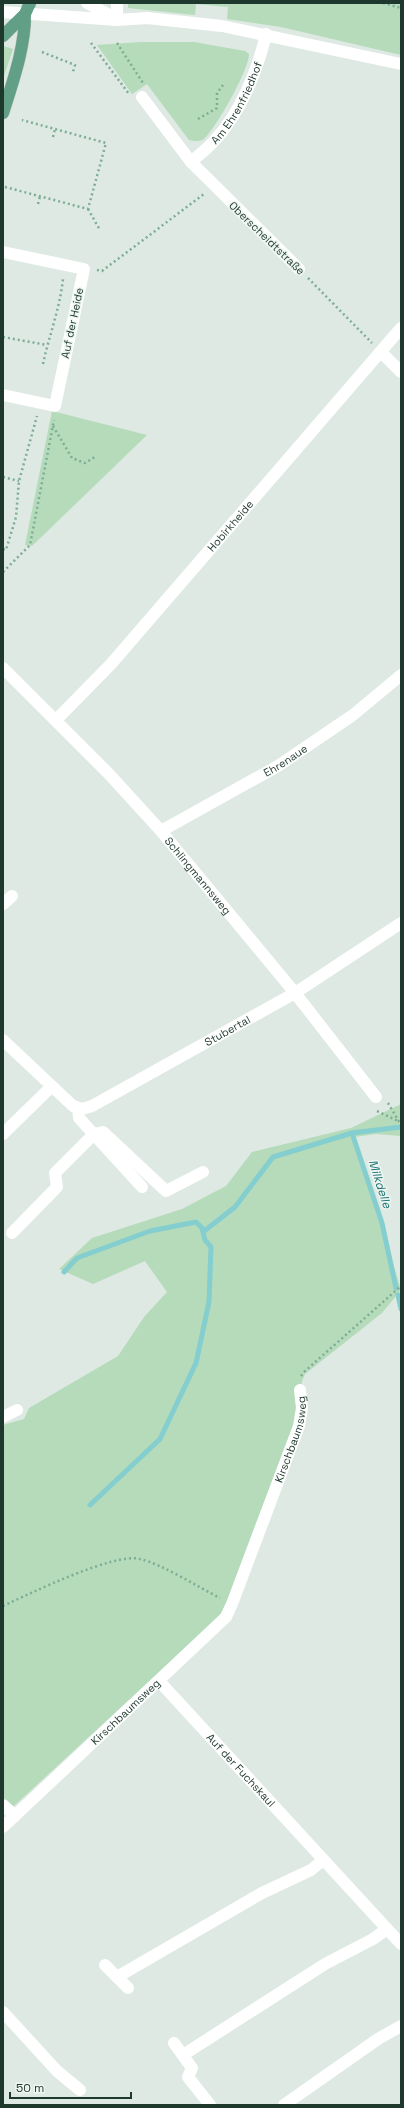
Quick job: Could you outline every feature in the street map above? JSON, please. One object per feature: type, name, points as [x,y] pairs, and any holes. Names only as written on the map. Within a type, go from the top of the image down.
[{"type":"main road","points":[[3,36],[25,14],[30,3]]},
{"type":"main road","points":[[3,113],[19,60],[25,30],[25,14]]},
{"type":"street","points":[[87,3],[117,20]]},
{"type":"street","points":[[117,20],[118,3]]},
{"type":"street","points":[[3,12],[117,20],[147,18],[186,21],[266,34],[401,64]]},
{"type":"street","points":[[3,17],[25,14]]},
{"type":"street","name":"Am Ehrenfriedhof","points":[[191,162],[215,140],[232,116],[251,81],[266,34]]},
{"type":"street","name":"Oberscheidtstraße","points":[[142,97],[191,162],[214,187],[299,269]]},
{"type":"street","points":[[3,252],[84,269]]},
{"type":"street","name":"Auf der Heide","points":[[3,395],[55,406],[84,269]]},
{"type":"street","name":"Hobirkheide","points":[[56,720],[111,664],[401,328]]},
{"type":"street","points":[[381,352],[401,372]]},
{"type":"street","name":"Schlingmannsweg","points":[[3,668],[56,720],[161,831],[295,993],[376,1097]]},
{"type":"street","name":"Ehrenaue","points":[[161,831],[278,766],[353,715],[401,675]]},
{"type":"street","name":"Stubertal","points":[[78,1108],[82,1109],[92,1106],[295,993],[401,923]]},
{"type":"street","points":[[3,1040],[51,1087],[73,1106],[78,1108],[79,1118],[142,1187]]},
{"type":"street","points":[[3,1134],[51,1087]]},
{"type":"street","points":[[12,1233],[57,1187],[54,1173],[94,1134],[103,1132],[166,1191],[203,1172]]},
{"type":"street","name":"Kirschbaumsweg","points":[[3,1827],[226,1616],[232,1604],[299,1426],[302,1408],[300,1390]]},
{"type":"street","points":[[3,1417],[17,1410]]},
{"type":"street","name":"Auf der Fuchskaul","points":[[159,1681],[401,1944]]},
{"type":"street","points":[[3,1805],[15,1816]]},
{"type":"street","points":[[117,1976],[262,1893],[306,1873],[323,1860]]},
{"type":"street","points":[[183,2055],[325,1964],[373,1939],[387,1929]]},
{"type":"street","points":[[105,1965],[128,1988]]},
{"type":"street","points":[[3,2012],[57,2070],[80,2090]]},
{"type":"street","points":[[284,2105],[378,2039],[401,2026]]},
{"type":"street","points":[[174,2043],[192,2068],[188,2077],[210,2105]]},
{"type":"path","points":[[383,3],[401,8]]},
{"type":"path","points":[[91,43],[128,94],[142,97],[143,82],[117,43]]},
{"type":"path","points":[[42,52],[75,65],[72,72]]},
{"type":"path","points":[[198,119],[217,108],[217,93],[223,85]]},
{"type":"path","points":[[22,120],[106,143],[88,209],[100,230]]},
{"type":"path","points":[[53,137],[55,129]]},
{"type":"path","points":[[5,187],[88,209]]},
{"type":"path","points":[[84,269],[102,271],[214,187]]},
{"type":"path","points":[[38,204],[40,196]]},
{"type":"path","name":"Oberscheidtstraße","points":[[299,269],[381,352]]},
{"type":"path","points":[[43,364],[52,324],[60,302],[63,279],[56,278]]},
{"type":"path","points":[[3,337],[10,340],[47,345]]},
{"type":"path","points":[[3,549],[6,550],[16,517],[19,481],[37,416],[30,415]]},
{"type":"path","points":[[3,572],[30,545],[55,416]]},
{"type":"path","points":[[53,426],[72,458],[85,463],[96,457]]},
{"type":"path","points":[[3,477],[19,481]]},
{"type":"path","points":[[398,1121],[373,1109],[376,1097],[386,1099],[401,1125]]},
{"type":"path","name":"Kirschbaumsweg","points":[[300,1390],[300,1380],[304,1372],[401,1286]]},
{"type":"path","points":[[3,1606],[57,1580],[120,1560],[139,1558],[232,1604]]},
{"type":"green space","points":[[128,3],[401,3],[401,55],[281,27],[227,19],[228,7],[196,4],[195,15],[128,8]]},
{"type":"green space","points":[[141,42],[194,42],[245,51],[249,54],[248,62],[238,85],[216,123],[204,139],[198,141],[189,140],[147,84],[132,94],[97,45]]},
{"type":"green space","points":[[4,46],[13,49],[3,79],[3,48]]},
{"type":"green space","points":[[52,411],[147,435],[32,546],[25,545]]},
{"type":"green space","points":[[401,1104],[401,1136],[376,1134],[355,1137],[401,1290],[382,1313],[305,1374],[302,1381],[297,1420],[230,1596],[219,1617],[3,1816],[3,1425],[24,1419],[29,1408],[118,1356],[144,1317],[167,1292],[145,1261],[93,1284],[59,1269],[92,1238],[182,1209],[226,1186],[252,1152],[351,1128]]},
{"type":"waterway","points":[[64,1272],[77,1258],[150,1231],[196,1222],[202,1228],[203,1232],[235,1207],[273,1157],[352,1133],[401,1127]]},
{"type":"waterway","name":"Milkdelle","points":[[352,1133],[382,1223],[396,1288]]},
{"type":"waterway","points":[[90,1505],[160,1439],[196,1363],[209,1302],[211,1247],[205,1240],[203,1232]]},
{"type":"waterway","name":"Milkdelle","points":[[398,1295],[401,1309]]}]
